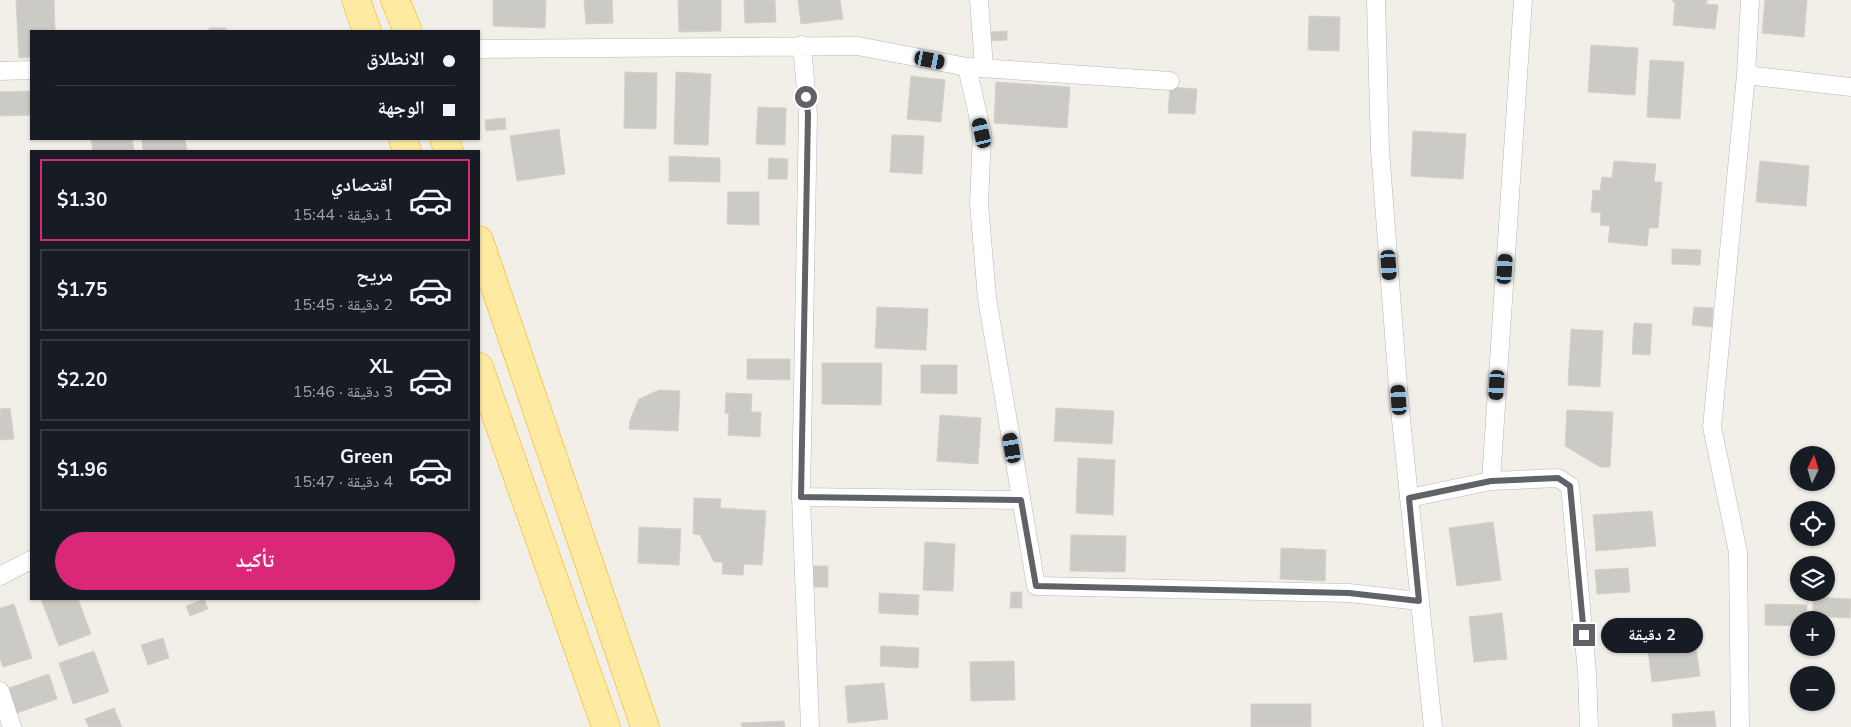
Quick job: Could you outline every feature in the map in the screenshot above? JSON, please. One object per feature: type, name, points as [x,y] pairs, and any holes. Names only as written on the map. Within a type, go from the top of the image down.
[{"type":"highway","points":[[356,0],[367,30]]},
{"type":"highway","points":[[395,0],[408,30]]},
{"type":"highway","points":[[480,243],[645,727]]},
{"type":"highway","points":[[480,370],[606,727]]},
{"type":"street","points":[[980,0],[984,67]]},
{"type":"street","points":[[1376,0],[1381,159],[1399,400],[1433,727]]},
{"type":"street","points":[[1491,481],[1523,0]]},
{"type":"street","points":[[1740,727],[1738,552],[1712,427],[1746,75],[1750,0]]},
{"type":"street","points":[[802,45],[808,114],[801,497],[810,727]]},
{"type":"street","points":[[480,49],[858,46],[967,66],[1170,81]]},
{"type":"street","points":[[967,66],[982,133],[978,204],[987,298],[1036,586],[1349,593],[1419,601]]},
{"type":"street","points":[[0,71],[30,70]]},
{"type":"street","points":[[1746,75],[1851,87]]},
{"type":"street","points":[[1409,498],[1491,481],[1558,478],[1570,486],[1587,672],[1589,727]]},
{"type":"street","points":[[801,497],[1021,500]]},
{"type":"street","points":[[0,576],[30,561]]},
{"type":"street","points":[[0,691],[12,727]]},
{"type":"building","points":[[16,0],[54,0],[55,30],[30,30],[30,57],[19,58]]},
{"type":"building","points":[[493,0],[546,0],[545,28],[493,26]]},
{"type":"building","points":[[584,0],[612,0],[613,23],[586,24]]},
{"type":"building","points":[[678,0],[721,0],[721,31],[679,32]]},
{"type":"building","points":[[744,0],[775,0],[776,22],[745,23]]},
{"type":"building","points":[[798,0],[840,0],[843,19],[801,24]]},
{"type":"building","points":[[1671,0],[1708,0],[1705,4],[1718,5],[1715,29],[1673,25],[1675,3]]},
{"type":"building","points":[[1765,0],[1807,0],[1804,37],[1762,33]]},
{"type":"building","points":[[1309,16],[1340,17],[1339,51],[1308,50]]},
{"type":"building","points":[[209,28],[226,28],[226,30],[209,30]]},
{"type":"building","points":[[1007,31],[1007,40],[989,41],[989,32]]},
{"type":"building","points":[[1591,45],[1638,48],[1635,95],[1588,92]]},
{"type":"building","points":[[1650,60],[1684,62],[1680,119],[1647,117]]},
{"type":"building","points":[[625,72],[657,73],[656,129],[624,128]]},
{"type":"building","points":[[676,72],[711,74],[708,145],[674,144]]},
{"type":"building","points":[[911,76],[945,80],[941,122],[907,119]]},
{"type":"building","points":[[996,82],[1070,87],[1067,128],[994,123]]},
{"type":"building","points":[[1170,87],[1197,89],[1195,114],[1168,113]]},
{"type":"building","points":[[30,91],[30,115],[0,116],[0,92]]},
{"type":"building","points":[[758,107],[786,108],[785,145],[756,144]]},
{"type":"building","points":[[505,118],[506,129],[486,131],[485,120]]},
{"type":"building","points":[[559,129],[565,174],[517,181],[510,136]]},
{"type":"building","points":[[1413,131],[1466,134],[1463,179],[1411,176]]},
{"type":"building","points":[[892,135],[924,136],[922,174],[890,172]]},
{"type":"building","points":[[91,140],[132,140],[134,150],[93,150]]},
{"type":"building","points":[[142,140],[185,140],[187,150],[143,150]]},
{"type":"building","points":[[669,156],[720,158],[720,182],[669,181]]},
{"type":"building","points":[[769,158],[788,159],[787,179],[768,179]]},
{"type":"building","points":[[1614,161],[1656,164],[1654,182],[1662,182],[1658,228],[1649,228],[1647,246],[1608,242],[1610,226],[1600,225],[1601,213],[1591,212],[1593,190],[1600,191],[1602,177],[1612,178]]},
{"type":"building","points":[[1760,161],[1809,166],[1806,206],[1756,202]]},
{"type":"building","points":[[728,192],[759,192],[759,225],[727,224]]},
{"type":"building","points":[[1672,249],[1701,250],[1700,265],[1672,264]]},
{"type":"building","points":[[877,307],[928,309],[926,350],[875,348]]},
{"type":"building","points":[[1694,307],[1713,308],[1712,327],[1692,325]]},
{"type":"building","points":[[1634,323],[1652,324],[1650,355],[1632,354]]},
{"type":"building","points":[[1571,329],[1603,331],[1600,387],[1568,385]]},
{"type":"building","points":[[747,359],[790,359],[790,380],[747,379]]},
{"type":"building","points":[[822,363],[882,363],[881,405],[822,404]]},
{"type":"building","points":[[921,365],[957,365],[957,394],[921,393]]},
{"type":"building","points":[[659,390],[680,391],[678,431],[629,429],[630,420],[639,399]]},
{"type":"building","points":[[726,393],[752,394],[751,412],[761,412],[760,437],[728,435],[729,414],[725,413]]},
{"type":"building","points":[[10,408],[14,439],[0,440],[0,409]]},
{"type":"building","points":[[1056,408],[1114,411],[1112,444],[1054,441]]},
{"type":"building","points":[[1567,410],[1613,412],[1610,467],[1600,467],[1565,446]]},
{"type":"building","points":[[940,415],[981,418],[978,464],[937,461]]},
{"type":"building","points":[[1078,458],[1115,460],[1113,515],[1076,513]]},
{"type":"building","points":[[694,498],[721,499],[720,508],[766,511],[762,565],[744,564],[743,575],[722,574],[723,562],[714,562],[700,535],[693,534]]},
{"type":"building","points":[[1652,511],[1656,546],[1596,551],[1593,515]]},
{"type":"building","points":[[1493,522],[1501,580],[1457,586],[1449,528]]},
{"type":"building","points":[[639,527],[681,529],[679,565],[638,563]]},
{"type":"building","points":[[1071,535],[1126,536],[1125,572],[1070,571]]},
{"type":"building","points":[[925,542],[955,544],[953,591],[923,590]]},
{"type":"building","points":[[1281,548],[1326,550],[1325,581],[1280,579]]},
{"type":"building","points":[[813,566],[828,566],[828,587],[813,587]]},
{"type":"building","points":[[1628,568],[1630,592],[1597,594],[1595,570]]},
{"type":"building","points":[[1011,592],[1022,592],[1022,608],[1010,608]]},
{"type":"building","points":[[879,593],[919,595],[918,615],[879,613]]},
{"type":"building","points":[[1835,598],[1851,599],[1850,618],[1835,617],[1835,611],[1813,611],[1813,601],[1835,601]]},
{"type":"building","points":[[41,600],[78,600],[91,634],[59,646]]},
{"type":"building","points":[[204,600],[208,609],[190,616],[186,606]]},
{"type":"building","points":[[14,604],[32,658],[3,667],[0,659],[0,608]]},
{"type":"building","points":[[1765,604],[1807,605],[1807,611],[1790,611],[1790,626],[1765,625]]},
{"type":"building","points":[[1502,613],[1507,659],[1474,662],[1469,617]]},
{"type":"building","points":[[1693,626],[1700,676],[1652,682],[1646,632]]},
{"type":"building","points":[[163,638],[169,658],[148,665],[141,645]]},
{"type":"building","points":[[881,646],[919,648],[918,668],[880,666]]},
{"type":"building","points":[[94,651],[109,692],[73,704],[59,663]]},
{"type":"building","points":[[1014,661],[1015,700],[971,701],[970,662]]},
{"type":"building","points":[[49,674],[57,699],[17,713],[9,688]]},
{"type":"building","points":[[884,683],[888,719],[848,723],[845,686]]},
{"type":"building","points":[[1251,704],[1311,704],[1311,727],[1251,727]]},
{"type":"building","points":[[114,708],[122,727],[89,727],[85,719]]},
{"type":"building","points":[[1714,711],[1716,727],[1673,727],[1672,714]]},
{"type":"building","points":[[784,721],[785,727],[742,727],[741,723]]},
{"type":"route","points":[[806,97],[808,114],[801,497],[1021,500],[1036,586],[1349,593],[1419,601],[1409,498],[1491,481],[1558,478],[1570,486],[1584,635]]}]
